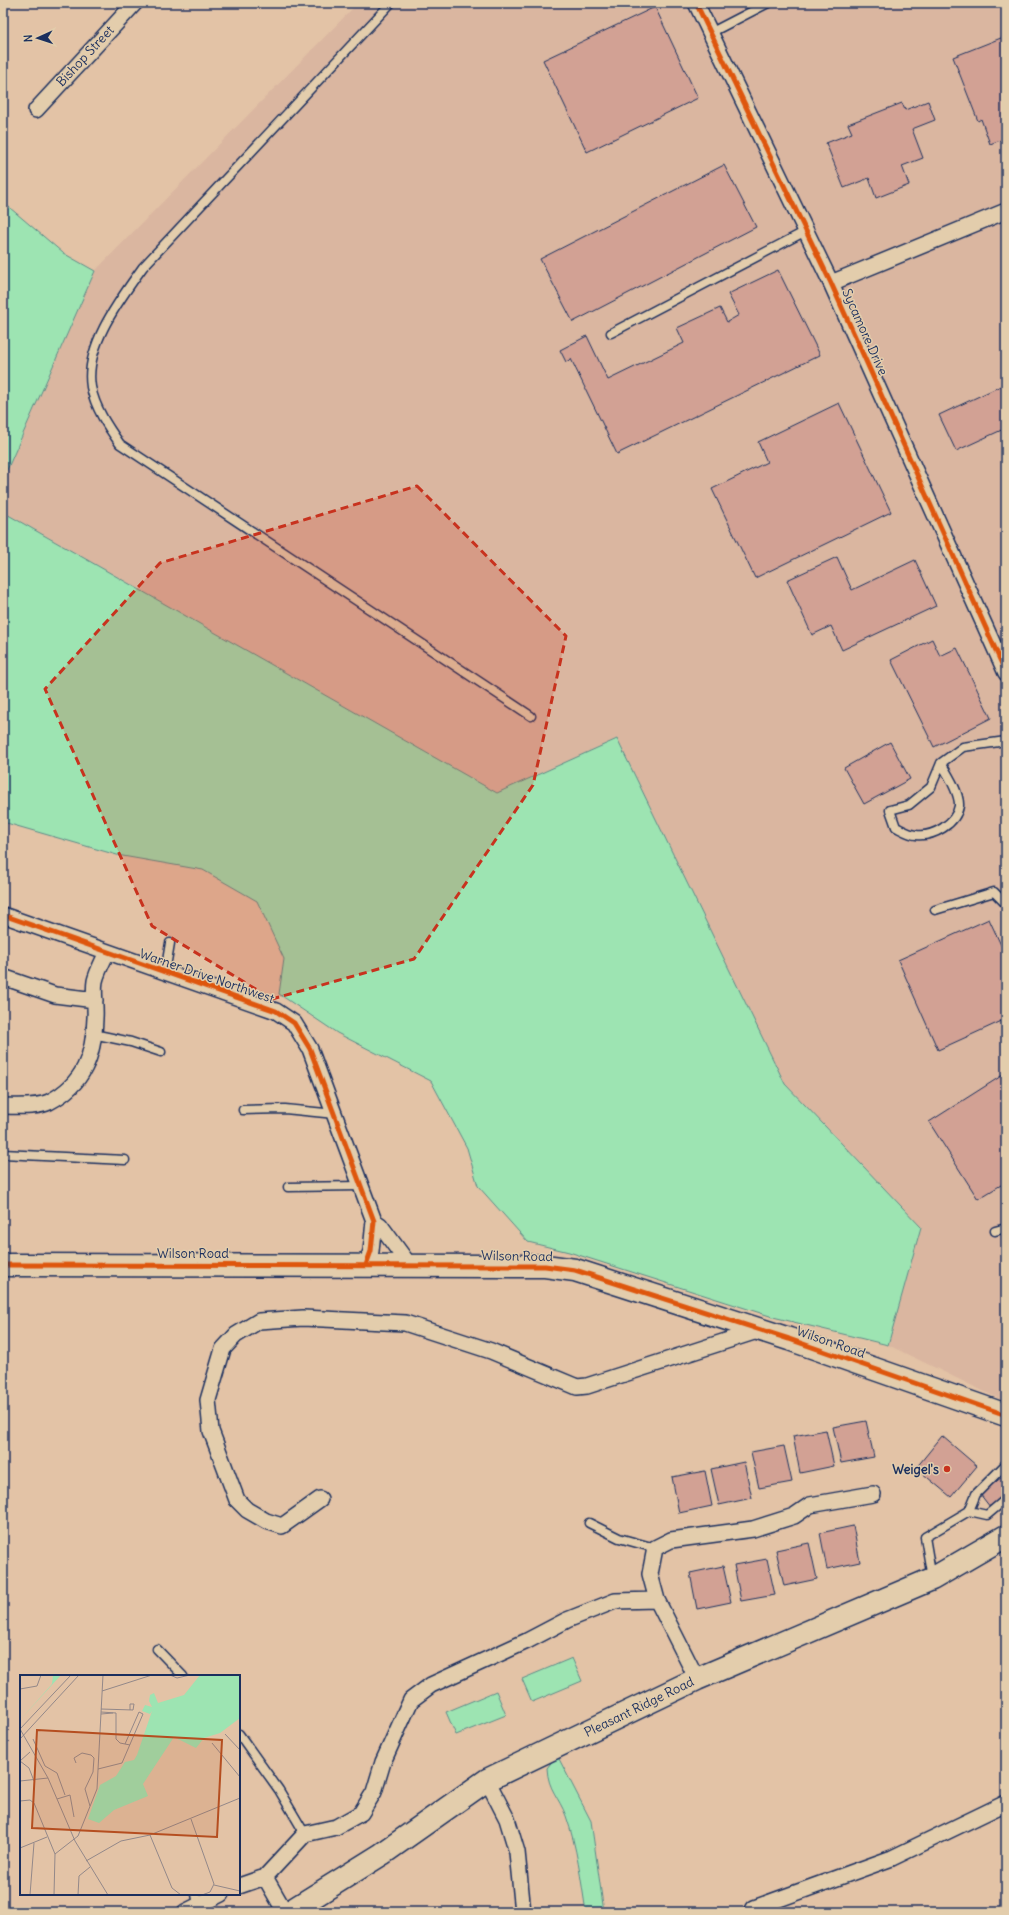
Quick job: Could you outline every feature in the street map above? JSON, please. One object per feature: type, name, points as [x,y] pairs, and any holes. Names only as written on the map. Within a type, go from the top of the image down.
[{"type":"street","name":"Bishop Street","points":[[36,110],[135,3]]},
{"type":"street","name":"Sycamore Drive","points":[[696,3],[831,283],[1006,673]]},
{"type":"street","points":[[831,283],[1006,211]]},
{"type":"street","name":"Warner Drive Northwest","points":[[3,915],[276,1011],[294,1023],[310,1049],[374,1221],[371,1251],[366,1265]]},
{"type":"street","points":[[3,1106],[26,1106],[48,1102],[67,1089],[85,1068],[91,1056],[95,981],[107,952]]},
{"type":"street","points":[[3,977],[55,995],[95,1000]]},
{"type":"street","points":[[374,1221],[380,1226],[410,1266]]},
{"type":"street","name":"Wilson Road","points":[[3,1265],[545,1266],[575,1270],[760,1330],[1006,1415]]},
{"type":"street","points":[[320,1499],[282,1526],[266,1522],[247,1510],[237,1500],[216,1446],[211,1431],[208,1400],[223,1349],[236,1335],[259,1321],[304,1318],[404,1323],[491,1351],[577,1387],[587,1386],[760,1330]]},
{"type":"street","points":[[697,1679],[657,1600],[650,1574],[655,1548],[671,1540],[753,1529],[794,1516],[810,1506],[873,1494]]},
{"type":"street","name":"Pleasant Ridge Road","points":[[289,1912],[382,1854],[487,1780],[697,1679],[932,1579],[1006,1536]]},
{"type":"street","points":[[240,1886],[265,1877],[305,1834],[336,1828],[361,1813],[374,1792],[383,1762],[411,1700],[431,1685],[527,1641],[567,1620],[615,1601],[657,1600]]},
{"type":"street","points":[[487,1780],[507,1818],[517,1852],[523,1912]]},
{"type":"street","points":[[752,1912],[754,1908],[892,1858],[1006,1804]]},
{"type":"street","points":[[265,1877],[285,1912]]},
{"type":"street","points":[[193,1904],[218,1895]]},
{"type":"lane","points":[[391,3],[143,267],[114,308],[91,361],[91,388],[101,415],[120,444],[531,716]]},
{"type":"lane","points":[[710,33],[768,3]]},
{"type":"lane","points":[[612,333],[806,231]]},
{"type":"lane","points":[[941,763],[954,785],[959,805],[952,820],[934,833],[916,835],[896,827],[890,810],[909,805],[931,787],[941,763],[963,747],[1006,741]]},
{"type":"lane","points":[[935,910],[994,892],[1006,904]]},
{"type":"lane","points":[[165,973],[170,943]]},
{"type":"lane","points":[[93,1034],[131,1042],[161,1052]]},
{"type":"lane","points":[[243,1110],[285,1108],[334,1114]]},
{"type":"lane","points":[[3,1154],[125,1160]]},
{"type":"lane","points":[[288,1187],[361,1186]]},
{"type":"lane","points":[[995,1231],[1006,1228]]},
{"type":"lane","points":[[969,1512],[976,1494],[1006,1464]]},
{"type":"lane","points":[[932,1579],[925,1537],[969,1512],[987,1515],[1006,1499]]},
{"type":"lane","points":[[589,1523],[619,1538],[655,1548]]},
{"type":"lane","points":[[158,1649],[182,1675]]},
{"type":"lane","points":[[240,1735],[279,1790],[305,1834]]},
{"type":"highlighted area","points":[[417,486],[566,636],[533,785],[414,959],[272,999],[152,926],[45,689],[160,563]]},
{"type":"shaded area","points":[[358,3],[1006,3],[1006,1402],[888,1345],[921,1227],[785,1084],[617,739],[497,793],[3,512],[3,479],[95,271]]},
{"type":"green space","points":[[3,202],[63,253],[95,271],[3,479]]},
{"type":"green space","points":[[3,512],[497,793],[617,739],[785,1084],[921,1227],[888,1345],[773,1317],[569,1252],[528,1242],[478,1186],[467,1148],[431,1081],[337,1033],[279,994],[284,959],[257,901],[203,870],[117,855],[3,822]]},
{"type":"green space","points":[[572,1658],[582,1681],[532,1702],[522,1679]]},
{"type":"green space","points":[[496,1691],[506,1715],[456,1735],[446,1712]]},
{"type":"green space","points":[[557,1755],[591,1821],[604,1912],[586,1912],[570,1828],[563,1809],[549,1782],[547,1768]]},
{"type":"building","points":[[655,7],[698,98],[587,152],[543,60]]},
{"type":"building","points":[[1006,36],[1006,138],[990,144],[981,119],[978,121],[953,57]]},
{"type":"building","points":[[928,101],[935,120],[912,129],[923,158],[902,166],[909,185],[876,198],[869,178],[844,188],[826,143],[852,133],[848,124],[902,103],[905,110]]},
{"type":"building","points":[[724,165],[756,227],[573,322],[540,259]]},
{"type":"building","points":[[778,270],[820,355],[617,454],[571,359],[566,362],[560,350],[587,336],[608,380],[684,343],[677,328],[720,308],[727,322],[739,315],[728,294]]},
{"type":"building","points":[[1005,384],[1006,428],[956,451],[939,415]]},
{"type":"building","points":[[839,403],[891,512],[755,578],[712,489],[767,462],[758,442]]},
{"type":"building","points":[[837,557],[852,590],[915,560],[936,606],[842,650],[831,626],[812,635],[787,580]]},
{"type":"building","points":[[932,639],[940,656],[957,648],[991,718],[934,747],[891,660]]},
{"type":"building","points":[[890,742],[910,779],[864,804],[844,768]]},
{"type":"building","points":[[989,919],[1006,956],[1006,1019],[938,1050],[898,960]]},
{"type":"building","points":[[1006,1073],[1006,1182],[978,1199],[929,1122]]},
{"type":"building","points":[[866,1421],[874,1457],[841,1463],[833,1427]]},
{"type":"building","points":[[826,1430],[834,1466],[800,1473],[793,1436]]},
{"type":"building","points":[[942,1436],[977,1466],[951,1497],[916,1468]]},
{"type":"building","points":[[784,1446],[792,1482],[759,1488],[751,1452]]},
{"type":"building","points":[[744,1462],[752,1498],[719,1505],[711,1469]]},
{"type":"building","points":[[705,1471],[712,1506],[679,1513],[672,1477]]},
{"type":"building","points":[[1006,1474],[1006,1494],[990,1507],[980,1494]]},
{"type":"building","points":[[853,1526],[860,1562],[827,1569],[820,1533]]},
{"type":"building","points":[[809,1543],[817,1579],[784,1586],[776,1550]]},
{"type":"building","points":[[767,1559],[775,1595],[741,1601],[734,1565]]},
{"type":"building","points":[[723,1566],[731,1602],[697,1609],[690,1573]]},
{"type":"cycle path","points":[[696,3],[831,283],[1006,673]]},
{"type":"cycle path","points":[[3,915],[276,1011],[294,1023],[310,1049],[374,1221],[371,1251],[366,1265]]},
{"type":"cycle path","points":[[3,1265],[545,1266],[575,1270],[789,1339],[1006,1415]]},
{"type":"place","name":"Weigel's","points":[[947,1469]]}]
